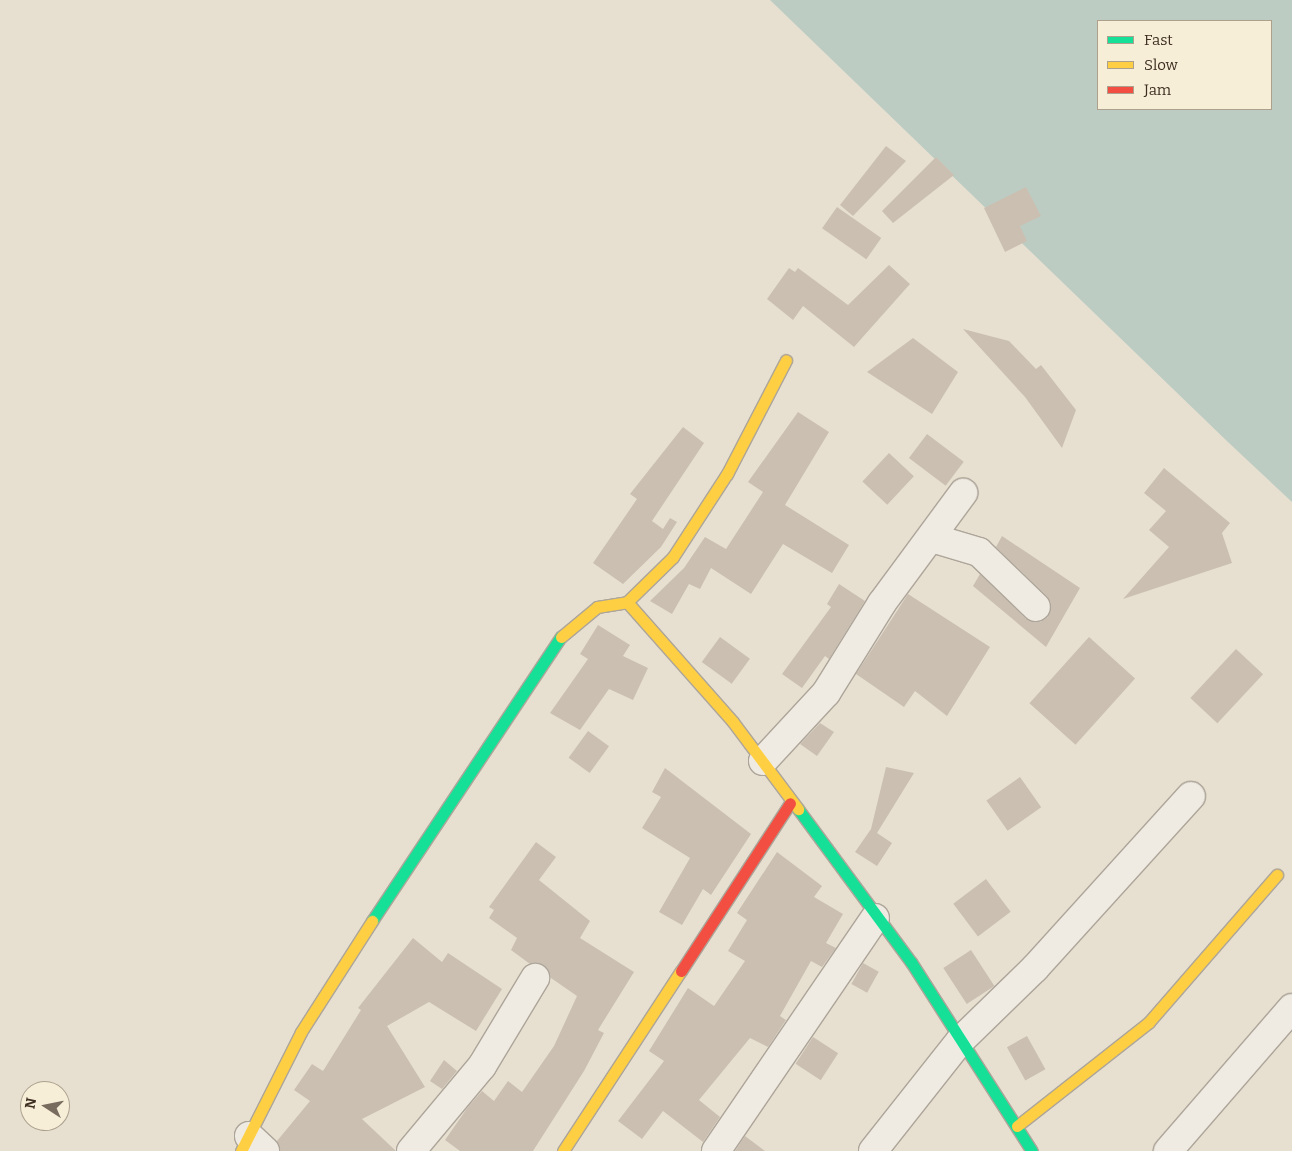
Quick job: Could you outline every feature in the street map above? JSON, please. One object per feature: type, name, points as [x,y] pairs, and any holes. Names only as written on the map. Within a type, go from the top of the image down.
[{"type":"street","points":[[251,1146],[301,1032],[348,956],[568,627],[582,613],[627,602],[673,557],[704,512],[786,360]]},
{"type":"street","points":[[763,762],[826,693],[882,603],[963,494]]},
{"type":"street","points":[[932,538],[979,552],[1036,608]]},
{"type":"street","points":[[627,602],[702,685],[763,762],[790,803],[875,918],[911,962],[960,1042],[1032,1151]]},
{"type":"street","points":[[874,1151],[960,1042],[1035,968],[1191,796]]},
{"type":"street","points":[[563,1151],[790,803]]},
{"type":"street","points":[[1017,1126],[1150,1022],[1277,875]]},
{"type":"street","points":[[716,1151],[875,918]]},
{"type":"street","points":[[411,1151],[482,1066],[535,978]]},
{"type":"street","points":[[1168,1151],[1292,1008]]},
{"type":"shaded area","points":[[770,0],[1292,0],[1292,502],[1229,443]]},
{"type":"building","points":[[886,146],[906,161],[853,216],[840,205]]},
{"type":"building","points":[[936,157],[954,175],[893,223],[882,211]]},
{"type":"building","points":[[1026,187],[1041,216],[1020,226],[1027,241],[1005,252],[984,208]]},
{"type":"building","points":[[837,207],[881,238],[866,259],[822,228]]},
{"type":"building","points":[[889,265],[910,284],[854,347],[803,306],[793,320],[767,299],[789,268],[795,272],[798,268],[848,305]]},
{"type":"building","points":[[963,329],[1009,341],[1036,369],[1041,365],[1076,410],[1062,448],[1025,397]]},
{"type":"building","points":[[913,338],[958,372],[932,414],[867,372]]},
{"type":"building","points":[[798,412],[829,432],[785,505],[849,545],[832,573],[783,544],[751,594],[711,568],[700,589],[689,584],[672,614],[650,601],[684,568],[705,537],[726,549],[763,492],[748,482]]},
{"type":"building","points":[[683,427],[704,443],[652,521],[663,529],[670,518],[677,522],[661,547],[623,584],[593,563],[637,499],[630,494]]},
{"type":"building","points":[[927,434],[964,462],[946,486],[909,458]]},
{"type":"building","points":[[889,453],[914,476],[887,505],[862,482]]},
{"type":"building","points":[[1164,468],[1230,523],[1222,533],[1232,563],[1123,599],[1169,547],[1149,530],[1166,511],[1144,493]]},
{"type":"building","points":[[1002,536],[1080,588],[1046,647],[973,586],[980,574],[1026,619],[1040,622],[1048,617],[1051,603],[1047,596],[996,547]]},
{"type":"building","points":[[839,584],[865,601],[829,659],[825,656],[802,688],[782,674],[831,607],[827,604]]},
{"type":"building","points":[[908,594],[990,647],[947,716],[915,691],[904,707],[856,674]]},
{"type":"building","points":[[598,625],[630,645],[623,656],[648,668],[633,700],[609,689],[580,730],[550,713],[588,659],[580,654]]},
{"type":"building","points":[[720,637],[750,659],[732,684],[702,662]]},
{"type":"building","points":[[1089,637],[1135,678],[1076,745],[1029,703]]},
{"type":"building","points":[[1236,649],[1263,674],[1217,723],[1190,698]]},
{"type":"building","points":[[820,723],[834,732],[817,756],[800,744]]},
{"type":"building","points":[[588,731],[609,746],[590,773],[569,758]]},
{"type":"building","points":[[886,767],[914,773],[877,833],[892,843],[877,866],[855,852],[871,829]]},
{"type":"building","points":[[665,768],[751,834],[711,895],[703,889],[682,925],[659,912],[690,858],[642,828],[661,797],[652,792]]},
{"type":"building","points":[[1020,777],[1041,807],[1008,831],[986,801]]},
{"type":"building","points":[[536,842],[556,857],[539,880],[590,921],[580,938],[634,972],[598,1030],[604,1033],[584,1071],[533,1151],[460,1151],[445,1140],[468,1107],[482,1091],[494,1101],[508,1081],[522,1092],[554,1046],[577,996],[551,978],[543,965],[530,964],[511,950],[517,938],[489,918],[494,910],[489,907]]},
{"type":"building","points":[[777,852],[822,886],[814,897],[843,914],[826,943],[836,948],[822,967],[811,961],[780,1016],[786,1020],[768,1047],[750,1038],[699,1100],[720,1117],[703,1142],[663,1111],[642,1139],[618,1121],[664,1061],[649,1051],[688,988],[714,1006],[745,961],[728,951],[747,920],[737,913]]},
{"type":"building","points":[[986,879],[1011,912],[978,936],[953,904]]},
{"type":"building","points":[[413,938],[442,962],[448,953],[502,989],[476,1031],[429,1002],[387,1026],[425,1087],[362,1119],[396,1151],[280,1151],[277,1141],[310,1101],[294,1090],[312,1064],[323,1071],[361,1010],[358,1008]]},
{"type":"building","points":[[971,950],[994,986],[967,1004],[943,968]]},
{"type":"building","points":[[863,963],[879,972],[867,993],[851,984]]},
{"type":"building","points":[[1027,1036],[1045,1069],[1025,1080],[1007,1047]]},
{"type":"building","points":[[813,1037],[838,1053],[821,1080],[796,1064]]},
{"type":"building","points":[[444,1060],[457,1071],[442,1089],[430,1081]]},
{"type":"building","points":[[745,1136],[765,1151],[735,1151]]},
{"type":"traffic: fast","points":[[372,921],[561,637]]},
{"type":"traffic: fast","points":[[798,809],[911,962],[1032,1151]]},
{"type":"traffic: slow","points":[[561,637],[597,607],[627,602],[673,557],[727,474],[786,360]]},
{"type":"traffic: slow","points":[[627,602],[733,722],[798,809]]},
{"type":"traffic: slow","points":[[1017,1126],[1149,1022],[1277,875]]},
{"type":"traffic: slow","points":[[241,1151],[301,1032],[372,921]]},
{"type":"traffic: slow","points":[[563,1151],[681,971]]},
{"type":"traffic: jam","points":[[681,971],[790,803]]}]
